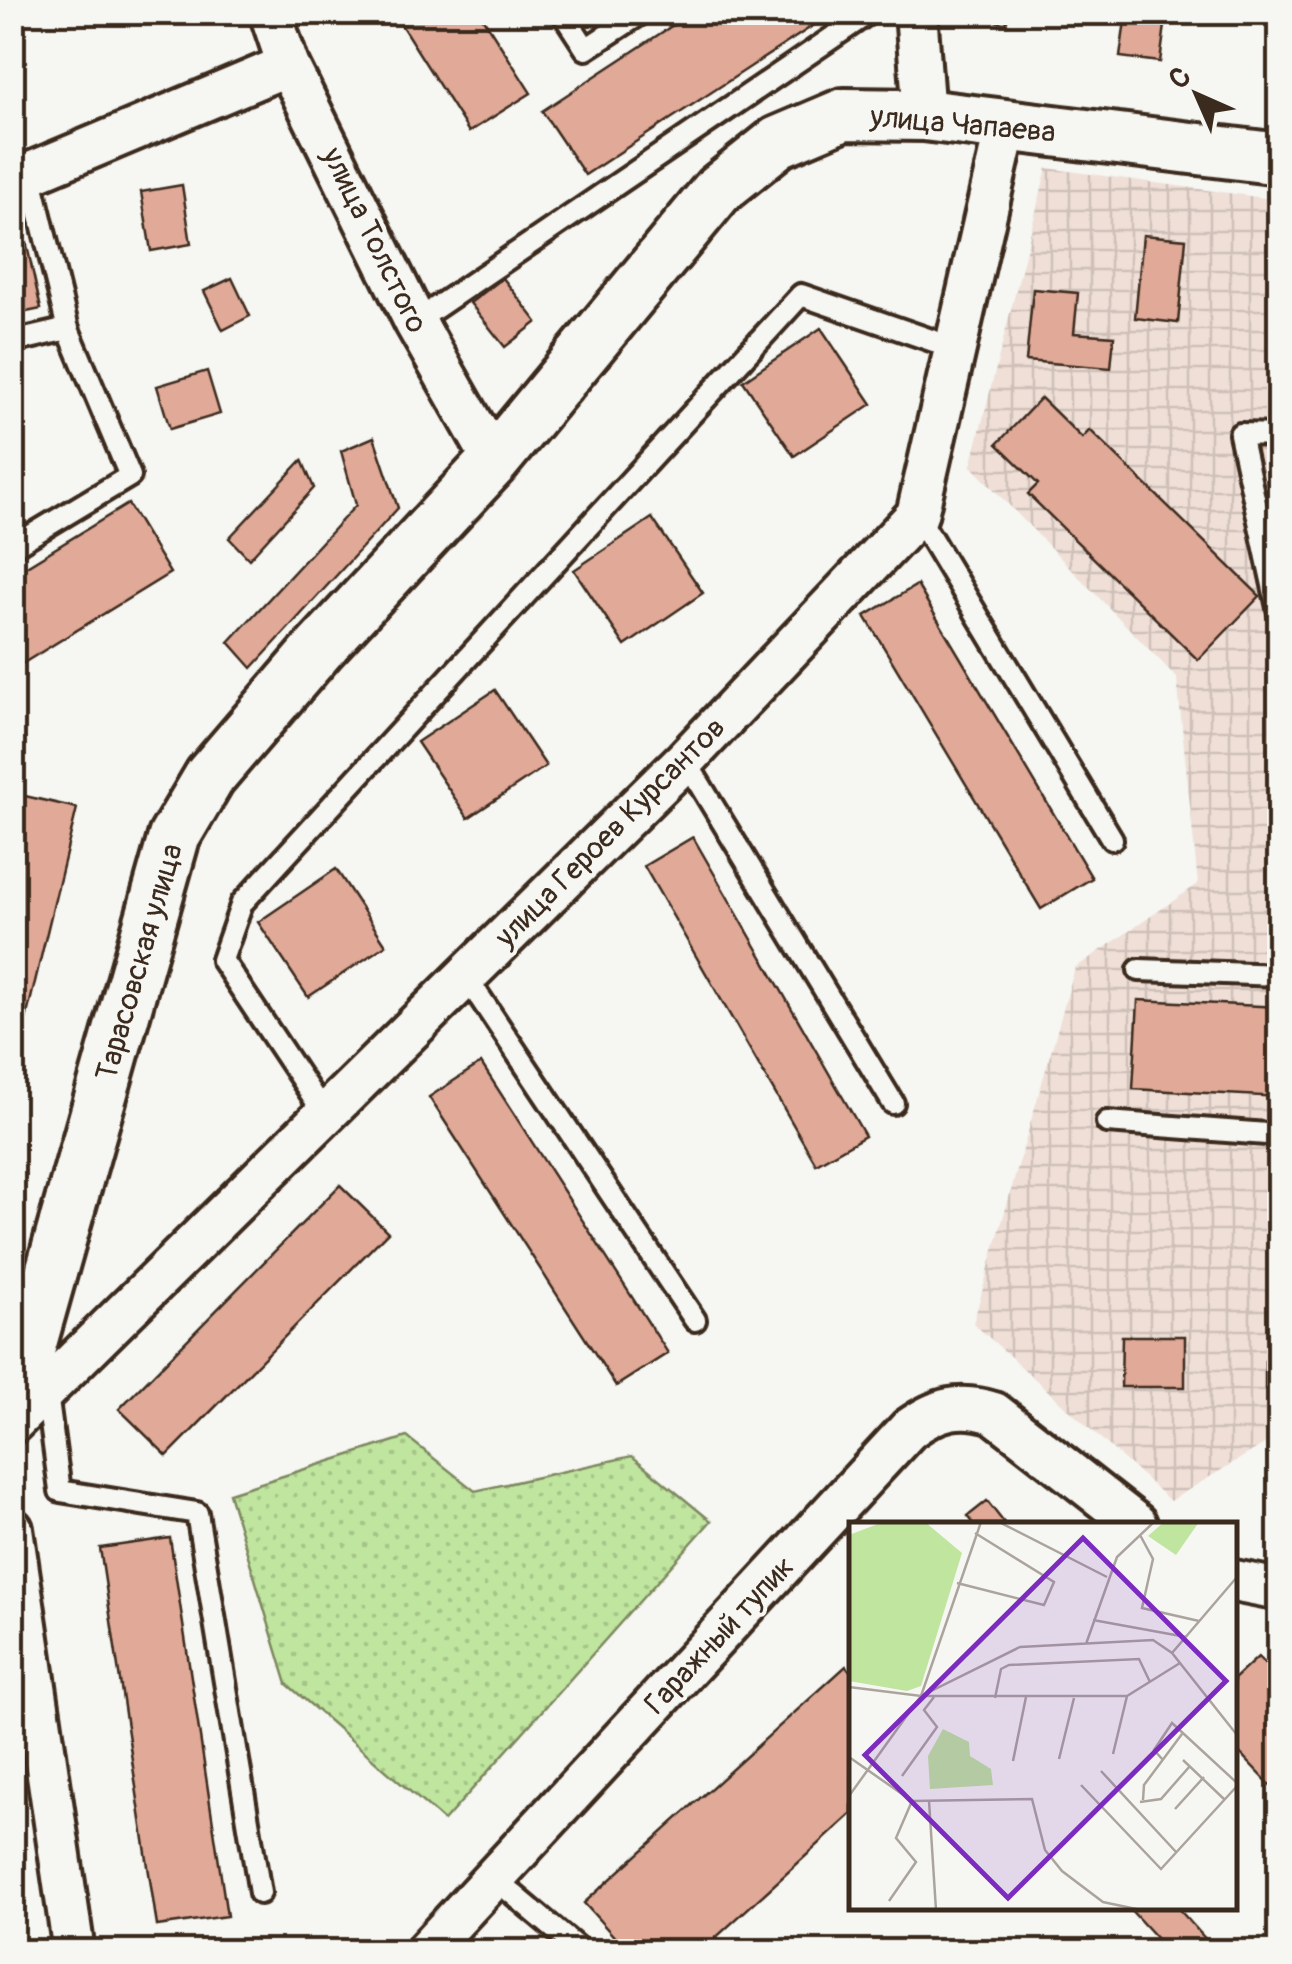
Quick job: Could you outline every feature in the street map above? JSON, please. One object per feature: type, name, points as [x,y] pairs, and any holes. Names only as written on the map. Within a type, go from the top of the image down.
[{"type":"street","name":"улица Толстого","points":[[270,12],[288,65],[415,322],[494,461]]},
{"type":"street","points":[[916,12],[924,115]]},
{"type":"street","points":[[21,178],[288,65]]},
{"type":"street","name":"улица Чапаева","points":[[494,461],[718,190],[778,142],[844,114],[924,115],[1280,159]]},
{"type":"street","name":"улица Героев Курсантов","points":[[12,1423],[30,1390],[326,1116],[685,760],[917,515],[937,444],[954,348],[1006,126]]},
{"type":"street","name":"Тарасовская улица","points":[[30,1390],[28,1354],[174,837],[210,776],[319,650],[494,461]]},
{"type":"street","name":"Гаражный тупик","points":[[425,1952],[909,1428],[928,1415],[969,1405],[994,1413],[1133,1522]]},
{"type":"street","points":[[12,1530],[74,1952]]},
{"type":"street","points":[[1237,1582],[1280,1590]]},
{"type":"lane","points":[[562,12],[586,50],[644,12]]},
{"type":"lane","points":[[415,322],[870,12]]},
{"type":"lane","points":[[12,547],[130,476],[68,329],[21,178]]},
{"type":"lane","points":[[326,1116],[222,960],[242,903],[800,295],[954,348]]},
{"type":"lane","points":[[12,342],[68,329]]},
{"type":"lane","points":[[1280,435],[1240,434],[1280,617]]},
{"type":"lane","points":[[917,515],[1112,839]]},
{"type":"lane","points":[[685,760],[893,1102]]},
{"type":"lane","points":[[1139,970],[1280,975]]},
{"type":"lane","points":[[466,975],[695,1320]]},
{"type":"lane","points":[[1107,1122],[1280,1135]]},
{"type":"lane","points":[[30,1390],[60,1491],[197,1513],[260,1893]]},
{"type":"lane","points":[[494,1879],[582,1952]]},
{"type":"shaded area","points":[[1047,168],[1279,200],[1279,1435],[1170,1501],[973,1323],[1075,968],[1198,884],[1177,678],[971,466]]},
{"type":"green space","points":[[407,1437],[475,1491],[632,1456],[711,1521],[444,1821],[287,1684],[229,1493]]},
{"type":"building","points":[[393,12],[479,12],[531,93],[469,132]]},
{"type":"building","points":[[693,12],[834,12],[585,175],[542,111]]},
{"type":"building","points":[[962,12],[1009,12],[1006,24]]},
{"type":"building","points":[[1126,13],[1166,18],[1160,62],[1120,57]]},
{"type":"building","points":[[182,185],[191,244],[151,251],[141,192]]},
{"type":"building","points":[[1143,235],[1186,239],[1178,323],[1135,318]]},
{"type":"building","points":[[26,241],[41,309],[12,315],[12,244]]},
{"type":"building","points":[[232,278],[250,316],[223,330],[204,291]]},
{"type":"building","points":[[503,278],[537,322],[505,347],[470,303]]},
{"type":"building","points":[[1033,289],[1078,293],[1074,333],[1114,336],[1111,368],[1026,361]]},
{"type":"building","points":[[821,328],[872,404],[794,456],[743,381]]},
{"type":"building","points":[[207,371],[220,414],[170,429],[157,386]]},
{"type":"building","points":[[1041,398],[1082,438],[1090,430],[1260,596],[1198,660],[1028,494],[1038,484],[997,444]]},
{"type":"building","points":[[374,437],[398,508],[252,668],[229,642],[356,505],[341,451]]},
{"type":"building","points":[[302,460],[314,488],[249,559],[229,538]]},
{"type":"building","points":[[128,504],[170,573],[12,670],[12,575]]},
{"type":"building","points":[[652,518],[703,593],[625,646],[574,570]]},
{"type":"building","points":[[917,585],[1092,878],[1041,909],[865,616]]},
{"type":"building","points":[[1274,686],[1280,686],[1280,767]]},
{"type":"building","points":[[495,690],[546,766],[468,818],[417,742]]},
{"type":"building","points":[[12,793],[77,808],[12,1077]]},
{"type":"building","points":[[693,837],[865,1136],[816,1164],[644,866]]},
{"type":"building","points":[[336,869],[386,945],[308,997],[258,922]]},
{"type":"building","points":[[1138,1000],[1280,1007],[1280,1097],[1133,1089]]},
{"type":"building","points":[[481,1063],[668,1353],[616,1386],[429,1097]]},
{"type":"building","points":[[340,1185],[388,1232],[167,1456],[119,1409]]},
{"type":"building","points":[[1122,1336],[1185,1336],[1185,1387],[1121,1387]]},
{"type":"building","points":[[1265,1361],[1280,1361],[1280,1388],[1265,1388]]},
{"type":"building","points":[[987,1501],[1003,1522],[972,1522],[968,1516]]},
{"type":"building","points":[[170,1538],[227,1916],[157,1926],[100,1548]]},
{"type":"building","points":[[1258,1657],[1280,1680],[1280,1795],[1237,1750],[1237,1676]]},
{"type":"building","points":[[846,1666],[849,1817],[700,1952],[628,1952],[584,1903]]},
{"type":"building","points":[[1130,1909],[1179,1909],[1217,1952],[1169,1952]]}]
